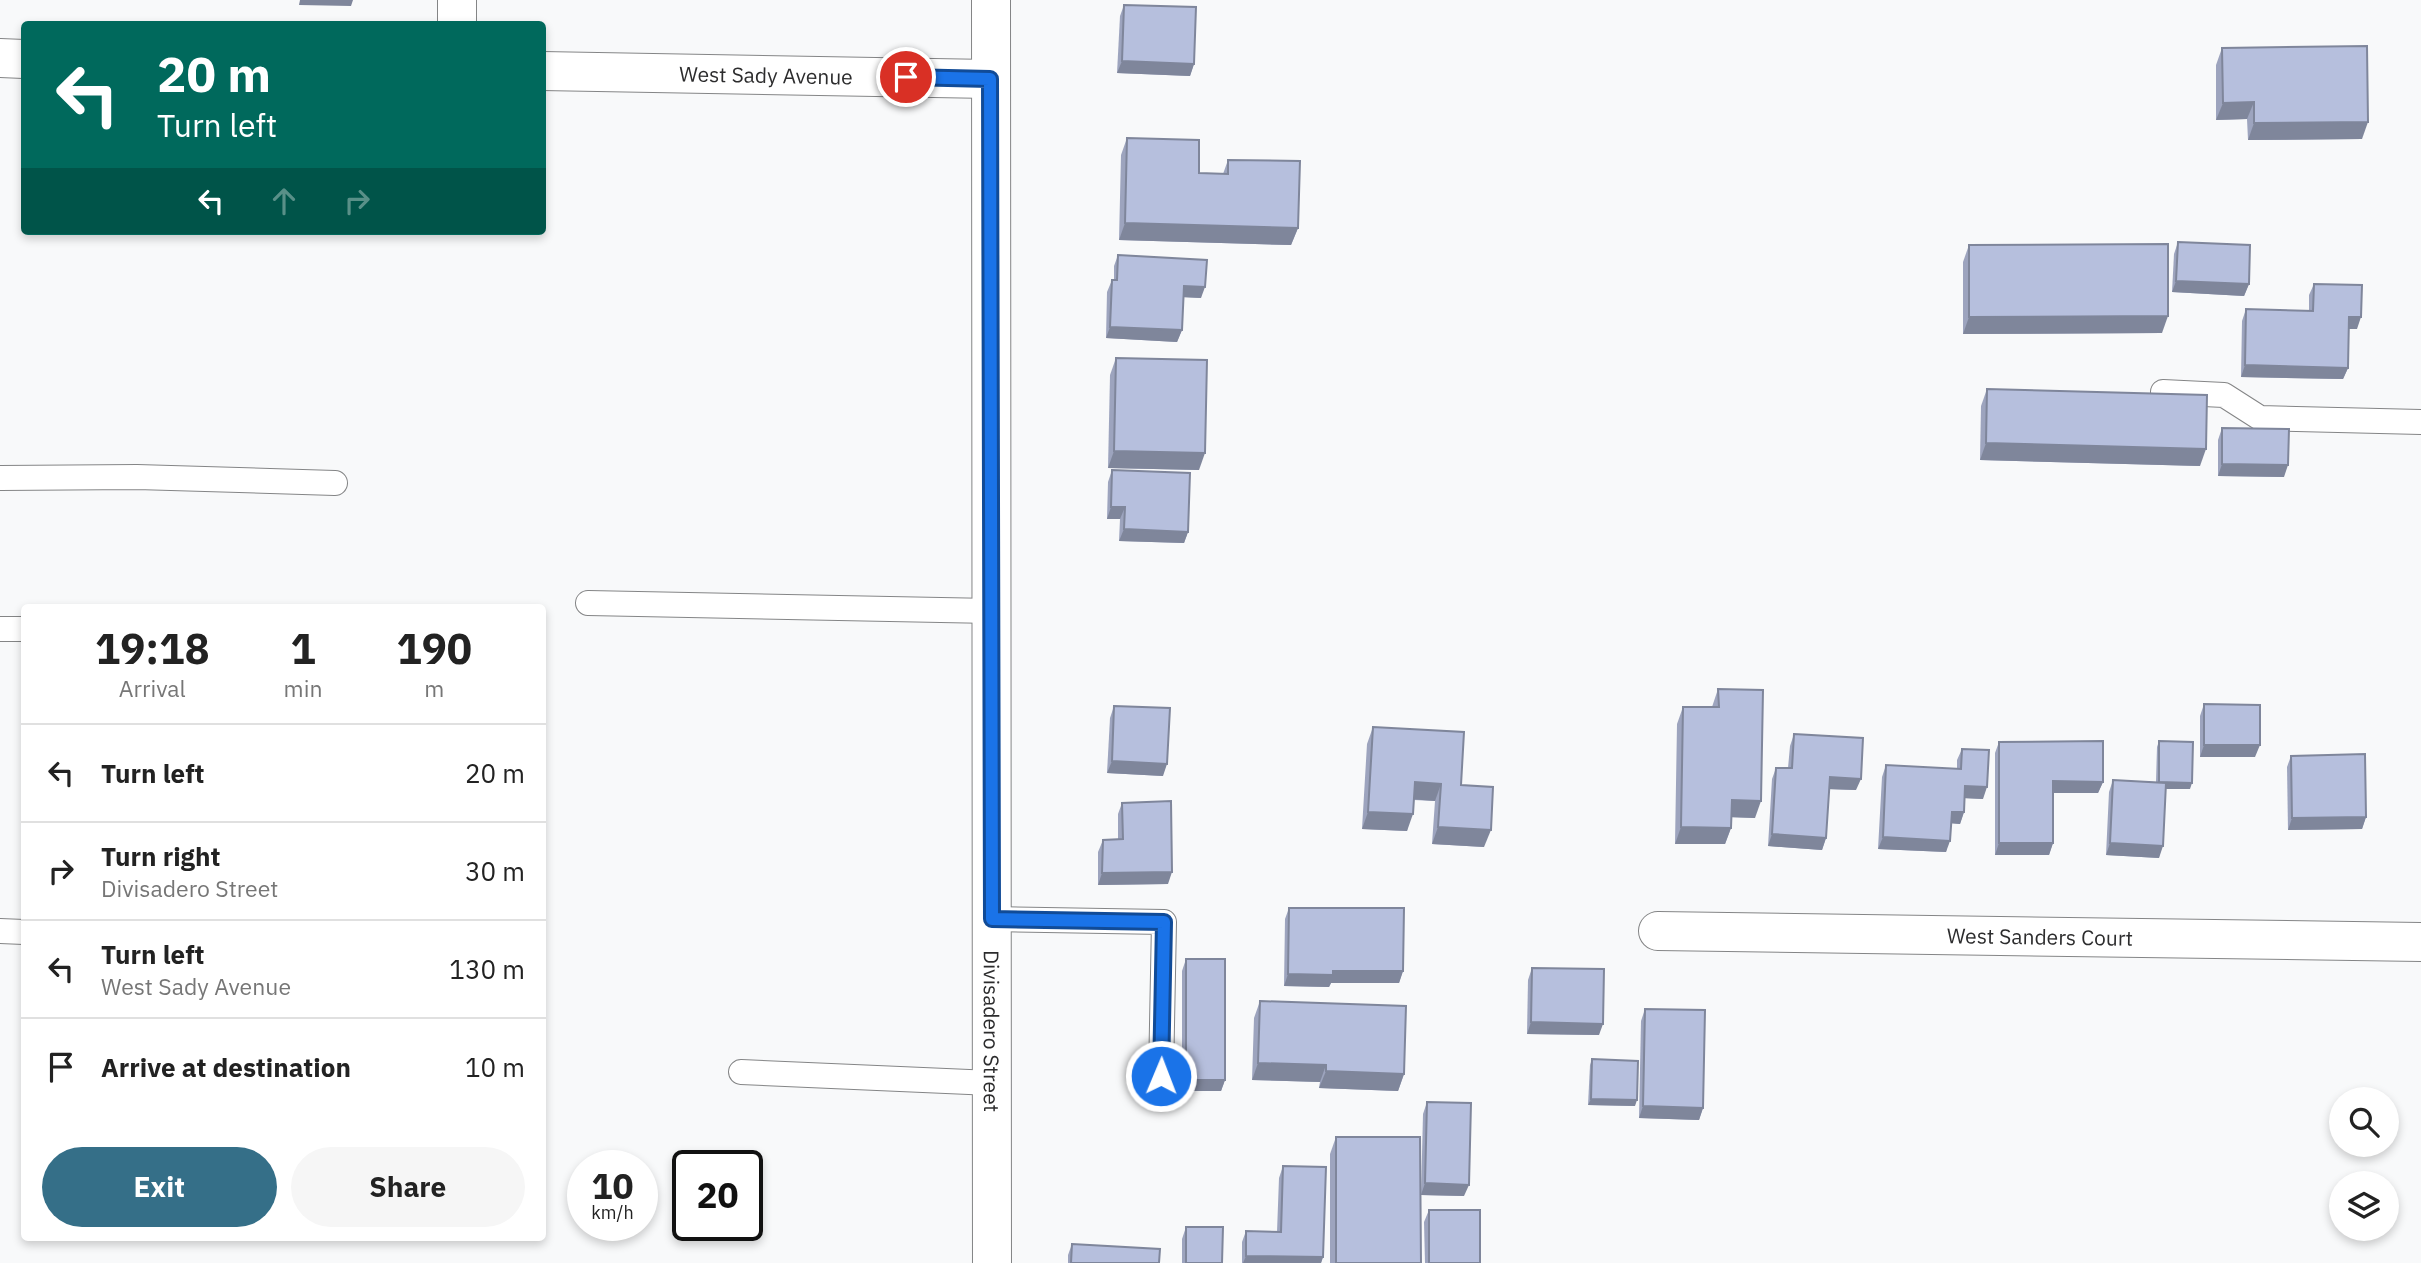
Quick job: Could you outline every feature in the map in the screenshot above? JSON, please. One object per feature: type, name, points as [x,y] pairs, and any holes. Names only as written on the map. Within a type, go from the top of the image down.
[{"type":"street","points":[[457,0],[457,21]]},
{"type":"street","name":"Divisadero Street","points":[[991,0],[992,1263]]},
{"type":"street","points":[[0,58],[21,58]]},
{"type":"street","name":"West Sady Avenue","points":[[546,71],[990,79]]},
{"type":"street","name":"West Sanders Court","points":[[1658,932],[2421,942]]},
{"type":"lane","points":[[2163,392],[2224,395],[2260,418],[2421,422]]},
{"type":"lane","points":[[0,478],[137,477],[335,483]]},
{"type":"lane","points":[[588,603],[992,611]]},
{"type":"lane","points":[[0,629],[21,629]]},
{"type":"lane","points":[[992,919],[1164,922],[1161,1076]]},
{"type":"lane","points":[[0,931],[21,932]]},
{"type":"lane","points":[[741,1072],[992,1083]]},
{"type":"building","points":[[1124,5],[1196,7],[1194,64],[1122,61]]},
{"type":"building","points":[[2367,46],[2368,122],[2254,123],[2254,102],[2223,103],[2222,48]]},
{"type":"building","points":[[1127,138],[1199,140],[1199,173],[1228,174],[1228,160],[1300,161],[1298,228],[1125,223]]},
{"type":"building","points":[[2178,242],[2250,245],[2249,284],[2176,281]]},
{"type":"building","points":[[2168,244],[2168,316],[1969,317],[1969,245]]},
{"type":"building","points":[[1118,255],[1207,260],[1205,287],[1184,286],[1182,330],[1110,327],[1112,280],[1117,280]]},
{"type":"building","points":[[2314,284],[2362,285],[2361,317],[2349,317],[2348,368],[2245,365],[2246,309],[2313,311]]},
{"type":"building","points":[[1116,358],[1207,360],[1205,453],[1114,451]]},
{"type":"building","points":[[1987,389],[2207,395],[2206,449],[1986,443]]},
{"type":"building","points":[[2222,428],[2289,429],[2288,465],[2222,464]]},
{"type":"building","points":[[1112,470],[1190,473],[1188,532],[1124,529],[1125,507],[1111,507]]},
{"type":"building","points":[[1718,689],[1763,690],[1761,801],[1732,800],[1731,828],[1681,827],[1683,707],[1719,707]]},
{"type":"building","points":[[2204,704],[2260,705],[2260,745],[2204,745]]},
{"type":"building","points":[[1114,706],[1170,708],[1167,764],[1112,761]]},
{"type":"building","points":[[1373,727],[1464,732],[1461,785],[1493,787],[1491,830],[1438,827],[1441,784],[1415,782],[1413,814],[1368,812]]},
{"type":"building","points":[[1794,734],[1863,738],[1861,779],[1830,777],[1826,838],[1772,834],[1776,768],[1792,768]]},
{"type":"building","points":[[2103,741],[2103,782],[2053,781],[2053,843],[1999,843],[1999,742]]},
{"type":"building","points":[[2159,741],[2193,742],[2192,783],[2159,782]]},
{"type":"building","points":[[1962,749],[1989,750],[1987,787],[1965,786],[1964,812],[1952,812],[1950,841],[1883,837],[1886,765],[1961,769]]},
{"type":"building","points":[[2365,754],[2366,817],[2292,818],[2291,756]]},
{"type":"building","points":[[2113,780],[2166,783],[2163,846],[2110,843]]},
{"type":"building","points":[[1171,801],[1172,872],[1102,873],[1103,840],[1123,839],[1122,803]]},
{"type":"building","points":[[1289,908],[1404,908],[1403,971],[1333,971],[1333,975],[1288,974]]},
{"type":"building","points":[[1186,959],[1225,959],[1225,1080],[1186,1080]]},
{"type":"building","points":[[1532,968],[1604,969],[1603,1024],[1531,1022]]},
{"type":"building","points":[[1260,1001],[1406,1006],[1404,1074],[1326,1071],[1326,1065],[1258,1063]]},
{"type":"building","points":[[1645,1009],[1705,1010],[1703,1108],[1643,1106]]},
{"type":"building","points":[[1592,1059],[1638,1061],[1637,1100],[1591,1099]]},
{"type":"building","points":[[1427,1102],[1471,1103],[1469,1185],[1425,1183]]},
{"type":"building","points":[[1336,1137],[1420,1137],[1421,1263],[1336,1263]]},
{"type":"building","points":[[1283,1166],[1326,1167],[1323,1257],[1246,1256],[1246,1231],[1281,1232]]},
{"type":"building","points":[[1429,1210],[1480,1210],[1480,1263],[1429,1263]]},
{"type":"building","points":[[1186,1227],[1223,1227],[1222,1263],[1186,1263]]},
{"type":"building","points":[[1072,1244],[1160,1249],[1159,1263],[1071,1263]]},
{"type":"route","points":[[906,77],[990,79],[992,919],[1164,922],[1161,1076]]}]
